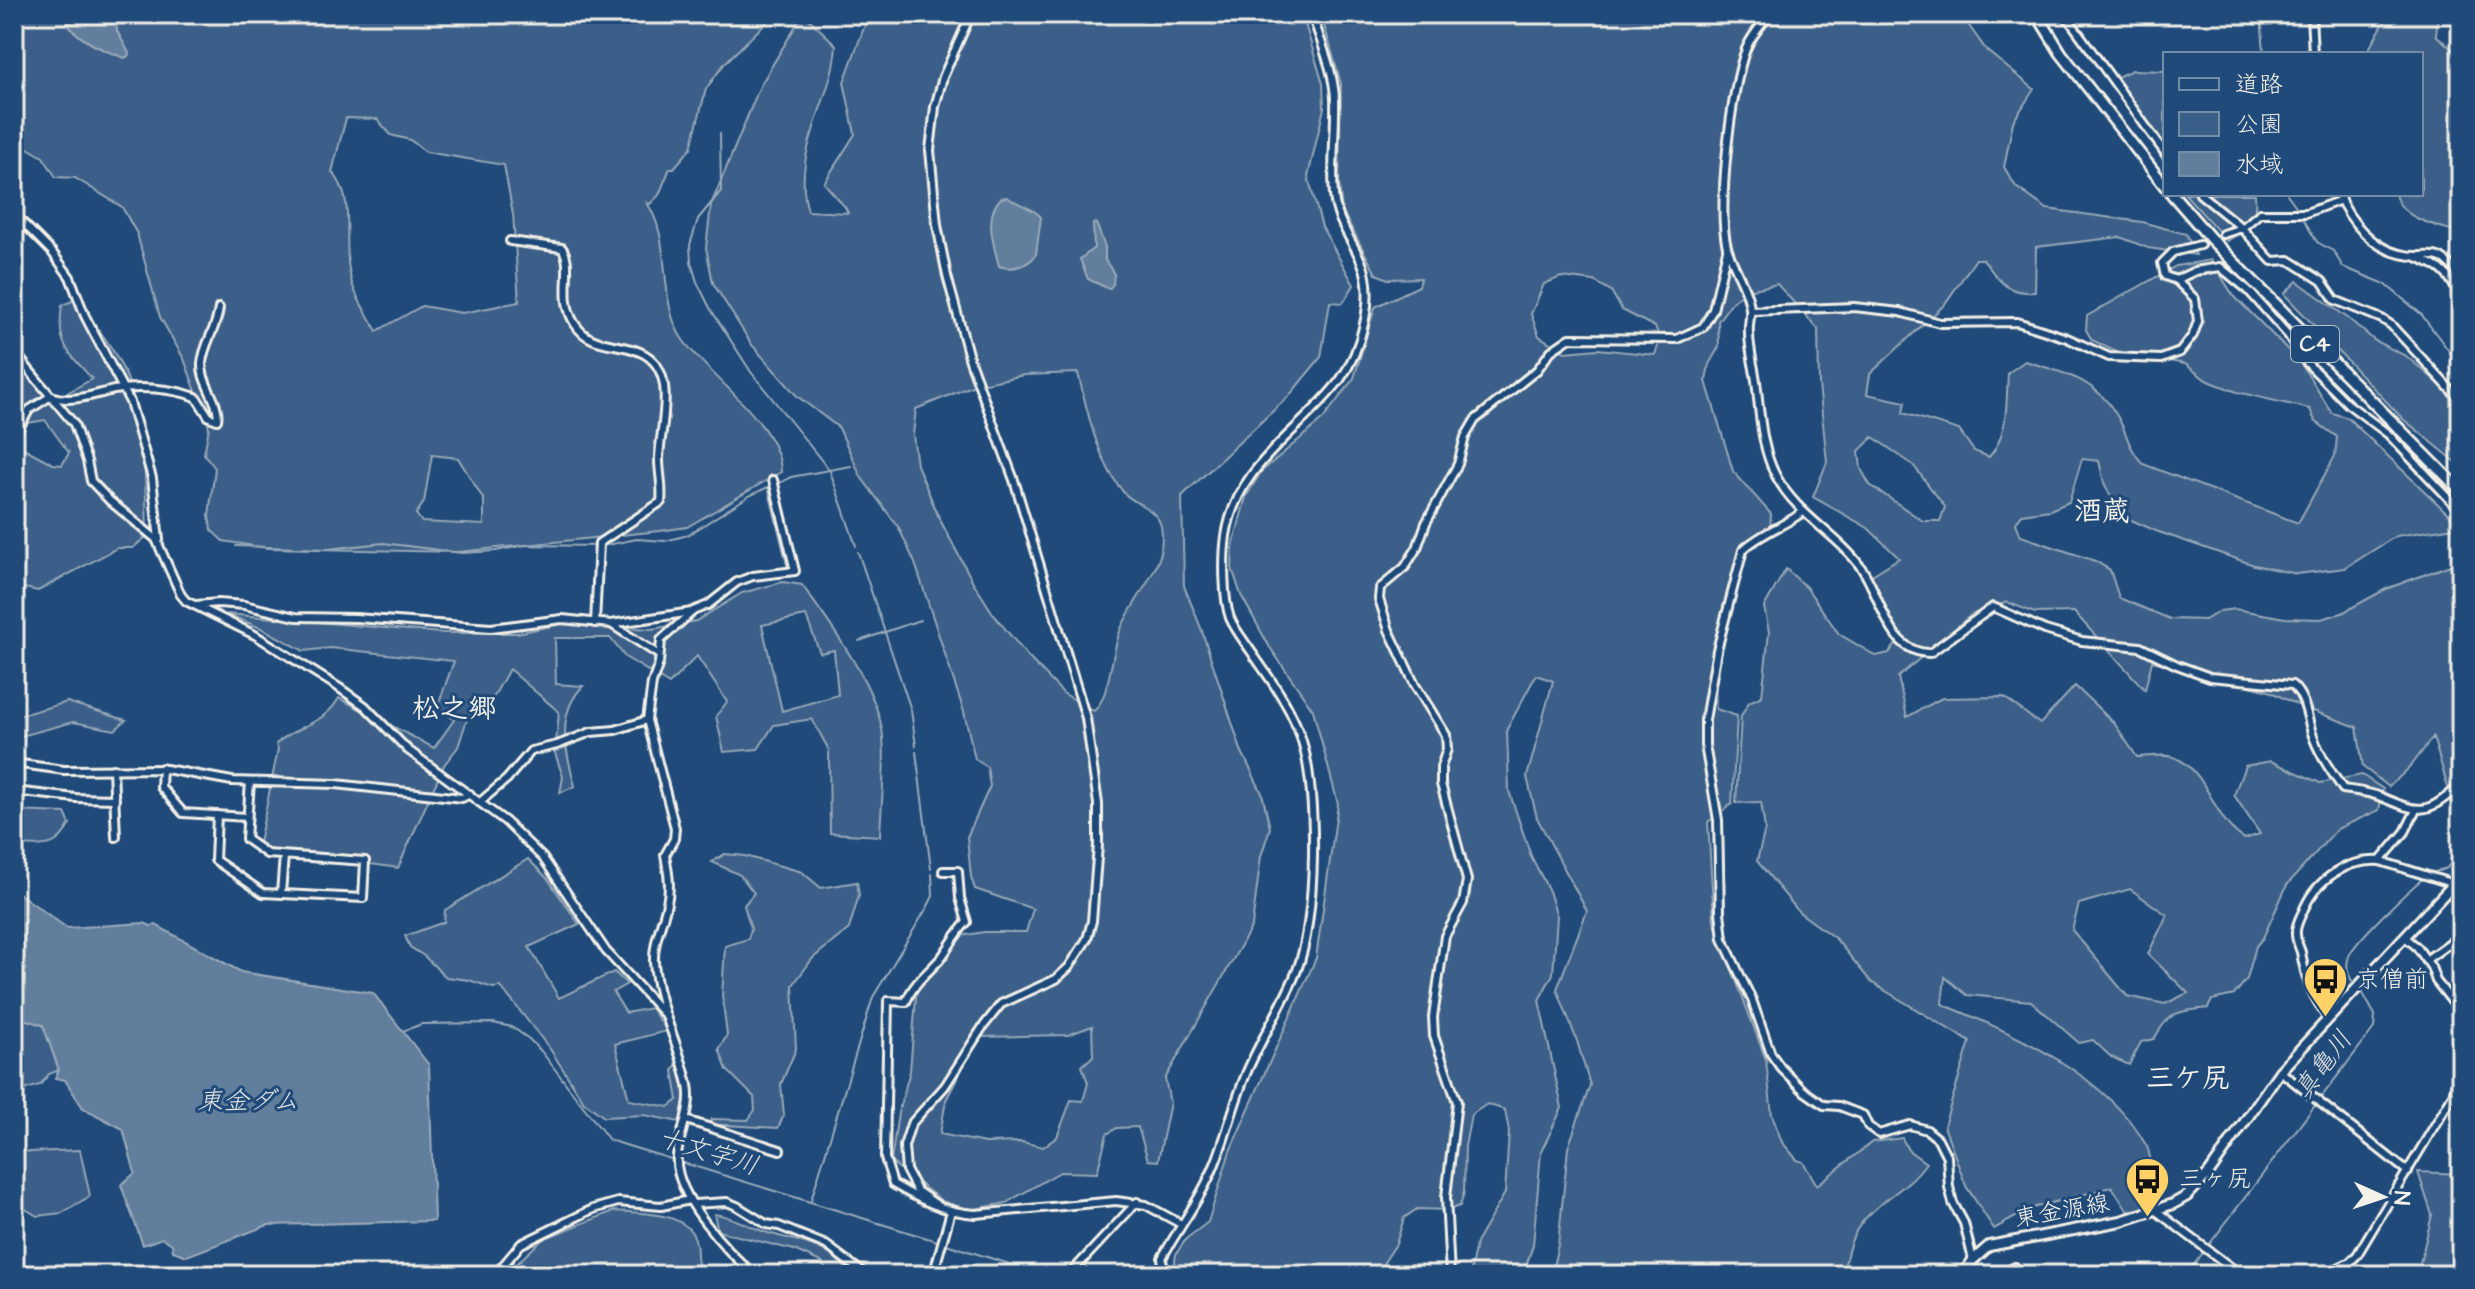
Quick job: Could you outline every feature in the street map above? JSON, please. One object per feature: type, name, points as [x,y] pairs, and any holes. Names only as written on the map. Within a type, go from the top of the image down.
[{"type":"highway","points":[[2040,14],[2061,53],[2163,183]]},
{"type":"highway","name":"C4","points":[[2174,196],[2211,239],[2461,491]]},
{"type":"main road","name":"東金源線","points":[[1963,1275],[1989,1246],[2121,1221],[2173,1204],[2197,1188],[2280,1071],[2458,880]]},
{"type":"street","points":[[940,1207],[917,1191],[906,1170],[904,1146],[911,1124],[938,1096],[1001,1004],[1056,979],[1069,967],[1087,939],[1092,921],[1098,845],[1098,804],[1086,718],[1014,480],[970,361],[937,225],[930,150],[935,107],[947,65],[971,14]]},
{"type":"street","points":[[1164,1275],[1162,1258],[1210,1175],[1247,1070],[1299,967],[1310,895],[1313,823],[1302,740],[1277,690],[1231,618],[1227,600],[1226,536],[1248,480],[1273,447],[1325,398],[1341,378],[1352,359],[1365,309],[1367,278],[1362,262],[1344,231],[1334,198],[1334,92],[1312,14]]},
{"type":"street","points":[[1770,14],[1750,40],[1745,52],[1730,122],[1724,209],[1727,249],[1751,311],[1748,332],[1764,441],[1777,477],[1803,512],[1859,564],[1896,635],[1911,649],[1930,653],[1993,607],[2045,630],[2082,641],[2140,647],[2210,677],[2292,685],[2302,697],[2314,740],[2343,789],[2371,794],[2416,810],[2438,803],[2461,785]]},
{"type":"street","points":[[2065,14],[2163,150]]},
{"type":"street","points":[[2311,14],[2313,52]]},
{"type":"street","points":[[2202,196],[2242,228],[2272,261],[2289,260],[2322,281],[2335,300],[2391,325],[2461,401]]},
{"type":"street","points":[[2223,234],[2242,228],[2260,213],[2306,213],[2339,197],[2352,219],[2377,243],[2400,254],[2439,265],[2452,280],[2461,299]]},
{"type":"street","points":[[14,214],[52,252],[70,277],[85,316],[124,389],[152,478],[159,544],[181,595],[255,635],[365,706],[408,750],[526,839],[543,858],[606,951],[663,1013]]},
{"type":"street","points":[[510,241],[562,248],[566,254],[565,302],[577,329],[600,344],[639,351],[648,356],[662,374],[665,387],[659,462],[663,489],[661,502],[599,543],[595,623]]},
{"type":"street","points":[[1751,311],[1854,307],[1900,312],[1940,323],[2017,322],[2067,338],[2109,357],[2161,359],[2180,352],[2193,335],[2198,321],[2195,299],[2176,280],[2165,276],[2162,263],[2173,252],[2200,245]]},
{"type":"street","points":[[1450,1275],[1446,1197],[1457,1102],[1434,1036],[1433,1017],[1445,936],[1463,903],[1467,880],[1441,784],[1441,767],[1447,749],[1446,735],[1415,685],[1389,630],[1379,599],[1380,588],[1405,567],[1417,548],[1426,523],[1458,464],[1465,437],[1475,420],[1537,370],[1557,345],[1570,338],[1677,339],[1703,327],[1713,310],[1727,249]]},
{"type":"street","points":[[2414,256],[2443,257],[2461,276]]},
{"type":"street","points":[[2176,280],[2195,271],[2220,267],[2248,290],[2288,335],[2304,360],[2348,404],[2388,434],[2461,511]]},
{"type":"street","points":[[14,436],[29,410],[51,396],[92,396],[124,389],[188,394],[196,397],[209,417],[217,420],[219,413],[203,382],[202,364],[207,342],[218,324],[219,308]]},
{"type":"street","points":[[14,352],[74,424],[91,481],[159,544]]},
{"type":"street","points":[[196,605],[244,605],[296,617],[491,628],[562,619],[611,624],[693,611],[708,605],[737,582],[753,576],[795,571],[773,480]]},
{"type":"street","points":[[1803,512],[1743,550],[1711,681],[1705,745],[1718,820],[1723,939],[1752,1000],[1771,1054],[1804,1091],[1824,1105],[1858,1112],[1868,1126],[1879,1134],[1910,1125],[1927,1130],[1938,1139],[1947,1157],[1953,1203],[1964,1223],[1972,1262],[1970,1275]]},
{"type":"street","points":[[693,611],[661,640],[658,672],[649,699],[647,720],[675,828],[674,839],[665,855],[670,883],[654,963],[663,1013],[689,1088],[686,1120],[676,1158],[681,1183],[691,1202],[717,1236],[755,1275]]},
{"type":"street","points":[[611,624],[659,655]]},
{"type":"street","points":[[480,802],[507,779],[531,751],[591,732],[615,730],[647,720]]},
{"type":"street","points":[[14,763],[64,770],[162,768],[250,782],[336,784],[462,798],[470,794]]},
{"type":"street","points":[[162,768],[161,787],[183,813],[247,817]]},
{"type":"street","points":[[113,769],[116,837]]},
{"type":"street","points":[[217,815],[215,860],[263,893],[363,898],[365,861],[267,854],[246,839],[250,782]]},
{"type":"street","points":[[14,791],[115,799]]},
{"type":"street","points":[[2380,861],[2405,832],[2416,810]]},
{"type":"street","points":[[281,893],[284,856]]},
{"type":"street","points":[[2328,1019],[2307,985],[2296,937],[2296,927],[2306,903],[2322,882],[2346,867],[2380,861],[2458,880],[2461,898]]},
{"type":"street","points":[[943,871],[958,871],[960,898],[967,922],[956,932],[939,960],[910,991],[906,1002],[888,1001],[885,1158],[893,1184],[927,1204],[951,1211],[976,1214],[1116,1201],[1137,1202],[1181,1224]]},
{"type":"street","points":[[2426,960],[2461,935]]},
{"type":"street","points":[[2324,1275],[2357,1255],[2453,1095],[2460,1074],[2458,1009],[2436,981],[2417,947],[2405,937]]},
{"type":"street","points":[[2280,1071],[2408,1172]]},
{"type":"street","points":[[686,1120],[780,1150]]},
{"type":"street","points":[[495,1275],[521,1244],[593,1209],[618,1202],[661,1206],[727,1202],[766,1224],[779,1226],[826,1245],[866,1275]]},
{"type":"street","points":[[1069,1275],[1137,1202]]},
{"type":"street","points":[[2155,1210],[2241,1275]]},
{"type":"street","points":[[933,1275],[951,1211]]},
{"type":"street","points":[[2001,1275],[2015,1267],[2021,1275]]},
{"type":"green space","points":[[14,14],[775,14],[725,63],[706,89],[691,148],[674,168],[670,168],[659,195],[650,204],[647,203],[660,235],[675,325],[695,354],[757,420],[778,455],[781,472],[687,527],[660,531],[458,552],[267,548],[223,541],[211,530],[209,515],[215,468],[204,454],[209,427],[184,359],[160,317],[137,234],[122,207],[75,178],[56,177],[43,157],[14,140]],"holes":[[[346,118],[377,119],[391,135],[410,140],[426,152],[504,165],[513,214],[519,302],[462,313],[422,306],[377,331],[352,283],[348,262],[347,208],[340,183],[332,172]],[[432,455],[458,458],[484,500],[484,525],[422,522],[416,514],[424,502]]]},
{"type":"green space","points":[[869,14],[1302,14],[1323,84],[1324,108],[1308,177],[1322,227],[1354,285],[1343,303],[1330,302],[1321,357],[1289,396],[1182,496],[1184,586],[1241,750],[1262,793],[1270,828],[1261,856],[1252,926],[1165,1079],[1170,1103],[1158,1161],[1148,1160],[1138,1127],[1117,1128],[1107,1134],[1097,1173],[1060,1172],[1006,1203],[969,1210],[942,1201],[891,1162],[898,1113],[910,1071],[917,986],[955,937],[984,932],[1026,932],[1033,909],[975,889],[967,837],[990,786],[987,767],[975,759],[964,712],[915,563],[899,528],[861,477],[839,428],[797,396],[752,345],[713,283],[706,248],[711,205],[760,86],[798,22],[806,16],[836,45],[828,86],[804,168],[808,211],[848,213],[824,183],[855,134],[844,82]],"holes":[[[1078,373],[1095,436],[1107,466],[1124,493],[1155,515],[1162,531],[1158,563],[1120,631],[1104,696],[1094,711],[1063,693],[994,615],[940,520],[917,465],[913,435],[916,409],[972,386],[1024,375]],[[1092,1026],[1093,1056],[1082,1066],[1088,1083],[1083,1101],[1071,1100],[1057,1137],[1043,1147],[1022,1142],[985,1143],[940,1134],[946,1100],[979,1037],[1068,1035]]]},
{"type":"green space","points":[[1321,14],[1978,14],[1967,23],[1987,51],[2034,89],[2013,122],[2004,167],[2016,187],[2047,209],[2142,222],[2186,234],[2196,255],[2148,248],[2120,237],[2036,247],[2035,292],[2010,288],[1999,280],[1983,259],[1976,259],[1944,305],[1870,374],[1867,394],[1905,402],[1903,413],[1959,430],[1974,451],[1989,457],[2003,428],[2008,373],[2025,361],[2076,378],[2098,392],[2120,421],[2133,451],[2143,464],[2298,523],[2335,456],[2337,437],[2315,421],[2310,409],[2237,392],[2206,380],[2185,364],[2112,350],[2092,340],[2086,330],[2087,316],[2176,266],[2211,260],[2233,295],[2300,362],[2332,413],[2348,418],[2461,526],[2396,536],[2345,568],[2297,574],[2254,565],[2156,531],[2120,515],[2104,483],[2099,461],[2082,459],[2069,502],[2050,510],[2022,514],[2016,523],[2021,536],[2095,561],[2110,570],[2119,598],[2170,619],[2205,620],[2220,611],[2235,609],[2285,618],[2321,619],[2342,613],[2386,589],[2461,561],[2461,807],[2453,804],[2433,737],[2411,766],[2389,787],[2363,767],[2357,727],[2269,691],[2152,661],[2145,690],[2074,612],[2035,613],[2007,602],[1971,615],[1898,677],[1907,717],[1942,698],[2004,697],[2040,724],[2075,686],[2114,723],[2137,757],[2167,756],[2188,765],[2205,786],[2225,821],[2245,839],[2260,834],[2234,795],[2245,766],[2271,761],[2320,783],[2362,775],[2383,789],[2379,810],[2337,829],[2287,885],[2263,938],[2256,946],[2247,979],[2234,995],[2212,1000],[2208,1008],[2175,1014],[2165,1022],[2154,1039],[2141,1042],[2129,1065],[2111,1057],[2093,1040],[2079,1043],[2031,1001],[1967,995],[1945,977],[1942,1004],[1999,1028],[2056,1059],[2107,1097],[2129,1120],[2149,1153],[2155,1189],[2149,1209],[2127,1210],[2112,1187],[2032,1208],[1994,1229],[1966,1186],[1944,1126],[1970,1042],[1871,982],[1836,939],[1799,912],[1757,861],[1765,829],[1761,802],[1736,803],[1741,716],[1749,702],[1762,696],[1769,632],[1764,607],[1786,569],[1806,587],[1839,634],[1876,656],[1889,653],[1896,644],[1890,615],[1867,578],[1899,558],[1868,528],[1813,497],[1827,462],[1819,384],[1818,329],[1777,284],[1748,290],[1732,302],[1718,321],[1719,347],[1709,364],[1706,381],[1733,471],[1771,514],[1770,531],[1746,551],[1737,564],[1720,626],[1716,709],[1737,716],[1732,804],[1708,822],[1714,921],[1766,1060],[1772,1115],[1782,1142],[1797,1160],[1803,1162],[1817,1185],[1872,1142],[1902,1138],[1908,1150],[1926,1163],[1858,1228],[1850,1245],[1843,1275],[1551,1275],[1558,1245],[1568,1148],[1590,1085],[1557,989],[1587,911],[1537,818],[1527,777],[1553,681],[1536,675],[1507,729],[1509,791],[1531,856],[1549,891],[1557,916],[1553,974],[1539,1000],[1562,1108],[1541,1152],[1533,1245],[1523,1275],[1470,1275],[1476,1243],[1505,1193],[1509,1131],[1505,1110],[1487,1104],[1471,1115],[1460,1206],[1448,1210],[1417,1209],[1404,1218],[1396,1244],[1379,1270],[1381,1275],[1173,1275],[1176,1254],[1186,1239],[1208,1222],[1230,1151],[1316,958],[1338,804],[1313,710],[1269,646],[1241,595],[1232,568],[1233,546],[1246,497],[1261,472],[1323,419],[1354,378],[1375,307],[1419,286],[1421,278],[1388,279],[1376,274],[1342,210],[1339,184],[1341,84]],"holes":[[[1561,277],[1594,281],[1611,291],[1622,310],[1655,327],[1660,340],[1655,355],[1598,349],[1565,352],[1539,336],[1531,314],[1544,284]],[[1873,437],[1913,465],[1945,507],[1940,521],[1923,521],[1870,485],[1861,469],[1859,451]],[[2130,889],[2167,915],[2148,954],[2188,993],[2165,1004],[2127,996],[2072,930],[2079,904]]]},
{"type":"green space","points":[[2389,14],[2438,14],[2436,35],[2452,49],[2461,52],[2461,233],[2413,216],[2396,196],[2423,196],[2423,52],[2367,52]]},
{"type":"green space","points":[[2132,70],[2163,71],[2163,160],[2117,77]]},
{"type":"green space","points":[[2187,196],[2255,196],[2255,211],[2250,223],[2227,241]]},
{"type":"green space","points":[[2297,281],[2375,341],[2406,356],[2461,402],[2461,466],[2403,419],[2284,294]]},
{"type":"green space","points":[[75,300],[114,352],[131,389],[143,452],[147,536],[133,548],[117,548],[38,591],[14,586],[14,485],[22,447],[53,464],[62,465],[69,453],[45,420],[21,424],[14,402],[14,348],[24,355],[58,398],[92,379],[70,354],[61,330],[62,305]]},
{"type":"green space","points":[[783,582],[802,585],[852,658],[873,698],[883,737],[880,836],[830,833],[829,750],[812,719],[774,725],[758,749],[724,752],[716,716],[727,702],[697,656],[669,684],[625,657],[610,638],[555,638],[556,684],[583,686],[574,697],[566,721],[566,747],[575,786],[560,793],[563,777],[555,753],[559,712],[509,669],[488,707],[469,713],[458,747],[444,765],[398,868],[258,848],[278,749],[276,744],[317,720],[339,698],[434,748],[454,720],[438,705],[454,661],[330,648],[304,651],[227,614],[441,633],[517,633],[562,624],[652,629],[696,621],[742,593]],"holes":[[[806,616],[820,653],[834,650],[838,695],[782,711],[762,625]]]},
{"type":"green space","points":[[67,702],[126,720],[115,730],[73,722],[14,738],[14,717]]},
{"type":"green space","points":[[14,811],[65,813],[70,824],[53,843],[14,845]]},
{"type":"green space","points":[[725,854],[745,856],[802,872],[821,888],[857,882],[859,895],[849,929],[813,958],[793,985],[796,1049],[781,1084],[784,1115],[778,1128],[708,1124],[712,1119],[748,1120],[755,1110],[754,1097],[727,1070],[719,1049],[727,1035],[722,996],[725,946],[748,939],[751,929],[744,905],[754,893],[740,875],[712,862]]},
{"type":"green space","points":[[528,859],[548,879],[579,924],[529,947],[559,998],[614,972],[627,984],[613,992],[626,1013],[651,1008],[667,1031],[615,1044],[629,1100],[669,1107],[678,1100],[673,1071],[677,1063],[685,1093],[680,1122],[644,1115],[604,1117],[584,1102],[550,1049],[501,987],[493,988],[446,977],[410,947],[405,936],[444,922],[445,910]]},
{"type":"green space","points":[[14,1016],[43,1025],[59,1070],[49,1074],[40,1085],[14,1093]]},
{"type":"green space","points":[[14,1148],[30,1152],[80,1150],[90,1196],[62,1213],[37,1216],[16,1203],[14,1206]]},
{"type":"green space","points":[[2418,1172],[2461,1174],[2461,1275],[2417,1275],[2432,1215]]},
{"type":"green space","points":[[614,1211],[660,1215],[682,1223],[695,1239],[697,1261],[705,1275],[504,1275],[543,1239]]},
{"type":"green space","points":[[714,1214],[821,1249],[852,1275],[829,1275],[821,1262],[794,1250],[718,1231]]},
{"type":"water","points":[[79,14],[116,14],[117,31],[128,56],[125,58],[102,49],[74,31],[68,25]]},
{"type":"water","points":[[1007,197],[1041,217],[1036,254],[1025,264],[1009,268],[999,266],[991,231],[992,213],[1001,198]]},
{"type":"water","points":[[1096,223],[1105,247],[1105,260],[1114,274],[1109,289],[1088,279],[1080,259],[1094,248],[1093,224]]},
{"type":"water","name":"東金ダム","points":[[14,890],[67,928],[144,923],[156,925],[241,972],[373,993],[429,1065],[434,1221],[268,1225],[187,1256],[173,1251],[172,1244],[162,1238],[143,1245],[121,1185],[135,1173],[123,1129],[83,1108],[65,1080],[55,1078],[59,1070],[43,1025],[14,1016]]},
{"type":"waterway","name":"真亀川","points":[[2261,14],[2264,52]]},
{"type":"waterway","points":[[720,133],[721,191],[698,219],[690,245],[697,282],[751,372],[830,471],[856,546]]},
{"type":"waterway","name":"真亀川","points":[[2288,196],[2298,209]]},
{"type":"waterway","name":"真亀川","points":[[2301,215],[2317,242],[2333,251],[2343,267],[2385,284],[2421,314],[2461,367]]},
{"type":"waterway","points":[[778,484],[791,477],[851,466]]},
{"type":"waterway","points":[[236,546],[328,549],[383,543],[462,553],[525,545],[602,546],[637,539],[665,541],[688,535],[768,487],[788,569]]},
{"type":"waterway","points":[[858,552],[911,710],[916,746]]},
{"type":"waterway","points":[[859,641],[920,620]]},
{"type":"waterway","points":[[916,752],[931,869]]},
{"type":"waterway","name":"真亀川","points":[[2429,874],[2447,868],[2461,848]]},
{"type":"waterway","points":[[811,1200],[873,997],[933,896],[932,874]]},
{"type":"waterway","name":"真亀川","points":[[2356,985],[2347,968],[2353,949],[2424,878]]},
{"type":"waterway","name":"真亀川","points":[[2186,1275],[2374,1028],[2375,1015],[2361,990]]},
{"type":"waterway","name":"十文字川","points":[[403,1031],[422,1024],[493,1023],[512,1027],[541,1051],[609,1140],[940,1242]]},
{"type":"waterway","name":"十文字川","points":[[946,1244],[1044,1275]]},
{"type":"place","name":"京僧前","points":[[2325,1019]]},
{"type":"place","name":"三ヶ尻","points":[[2148,1218]]},
{"type":"district","name":"酒蔵","points":[[2102,511]]},
{"type":"district","name":"松之郷","points":[[454,708]]},
{"type":"district","name":"三ケ尻","points":[[2188,1078]]}]
